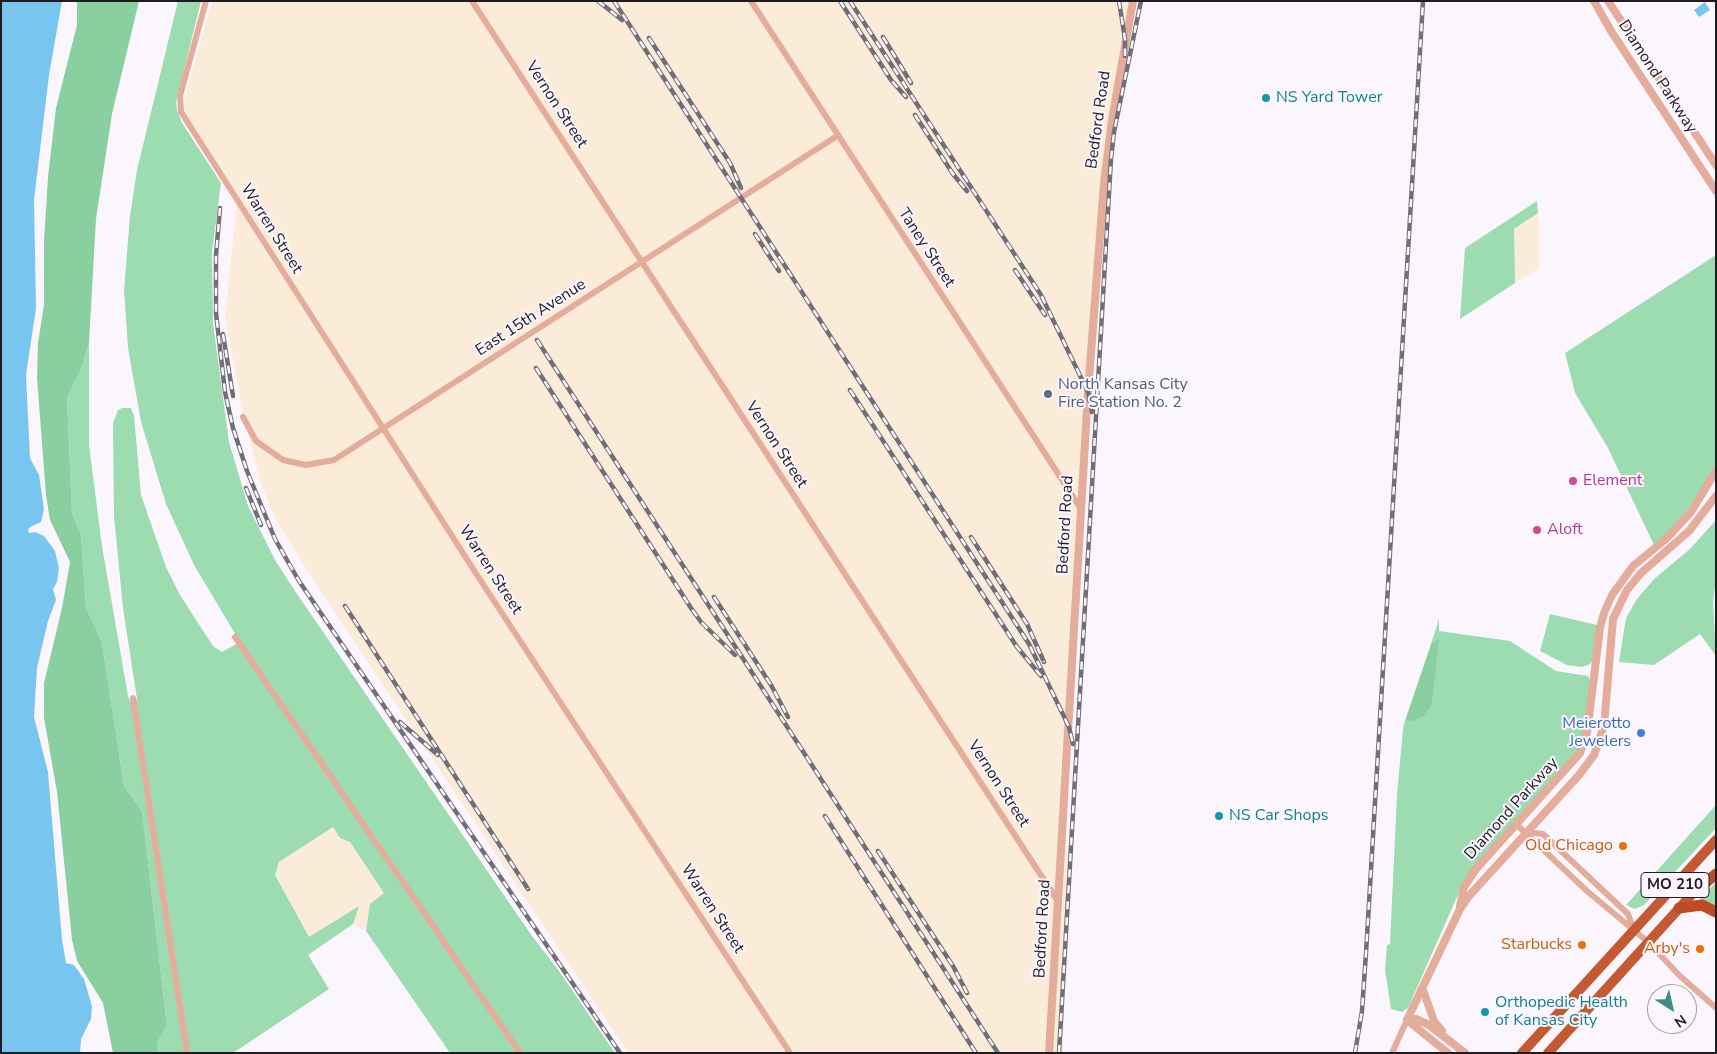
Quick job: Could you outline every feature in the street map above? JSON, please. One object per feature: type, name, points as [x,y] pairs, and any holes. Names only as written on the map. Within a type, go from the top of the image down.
[{"type":"highway","name":"MO 210","points":[[1522,1053],[1716,840]]},
{"type":"highway","points":[[1693,893],[1716,874]]},
{"type":"highway","name":"MO 210","points":[[1548,1053],[1693,893]]},
{"type":"highway","points":[[1679,908],[1702,905],[1716,912]]},
{"type":"street","name":"Warren Street","points":[[206,1],[180,96],[180,112],[383,429],[790,1053]]},
{"type":"street","name":"Vernon Street","points":[[472,1],[1059,903]]},
{"type":"street","name":"Taney Street","points":[[751,1],[1081,509]]},
{"type":"street","name":"Bedford Road","points":[[1049,1053],[1081,509],[1104,183],[1112,120],[1133,1]]},
{"type":"street","name":"Diamond Parkway","points":[[1594,1],[1611,31],[1716,191]]},
{"type":"street","name":"Diamond Parkway","points":[[1608,1],[1716,165]]},
{"type":"street","name":"East 15th Avenue","points":[[243,417],[256,441],[273,455],[294,463],[306,465],[334,460],[837,136]]},
{"type":"street","name":"Diamond Parkway","points":[[1460,909],[1464,887],[1471,876],[1569,768],[1586,741],[1596,672],[1596,648],[1604,613],[1612,595],[1633,566],[1666,539],[1691,512],[1716,471]]},
{"type":"street","name":"Diamond Parkway","points":[[1392,1053],[1460,909],[1469,896],[1579,775],[1598,746],[1604,726],[1611,632],[1618,606],[1636,579],[1682,538],[1716,496]]},
{"type":"street","points":[[235,637],[520,1053]]},
{"type":"street","points":[[133,698],[187,1053]]},
{"type":"street","points":[[1517,826],[1526,832],[1587,891],[1634,929],[1716,1008]]},
{"type":"street","points":[[1526,832],[1543,834],[1628,914],[1634,929]]},
{"type":"street","points":[[1423,990],[1434,1021],[1448,1038],[1465,1053]]},
{"type":"street","points":[[1407,1020],[1416,1019],[1448,1038]]},
{"type":"street","points":[[1407,1020],[1448,1053]]},
{"type":"shaded area","points":[[212,1],[1133,1],[1106,166],[1069,727],[1063,1053],[628,1053],[323,595],[278,523],[269,504],[259,477],[242,409],[225,317],[237,201],[181,112]]},
{"type":"shaded area","points":[[1538,213],[1539,268],[1515,283],[1514,229]]},
{"type":"shaded area","points":[[333,826],[340,838],[350,842],[385,893],[370,904],[366,931],[353,924],[359,906],[309,937],[275,875],[279,862]]},
{"type":"green space","points":[[77,1],[139,1],[112,114],[96,219],[89,343],[82,367],[67,397],[72,513],[81,535],[86,607],[102,643],[124,786],[142,811],[167,1025],[157,1043],[157,1053],[113,1053],[103,1003],[77,961],[72,940],[57,792],[44,718],[44,683],[62,608],[70,562],[50,520],[46,495],[37,378],[38,343],[44,305],[44,240],[48,177],[56,108],[77,25]]},
{"type":"green space","points":[[178,1],[201,1],[176,102],[182,123],[221,183],[212,252],[213,323],[229,442],[248,506],[275,560],[295,591],[532,936],[559,971],[615,1053],[450,1053],[366,931],[370,904],[384,893],[350,842],[340,838],[333,827],[279,862],[275,875],[309,937],[359,906],[353,924],[308,955],[329,989],[233,1053],[157,1053],[157,1043],[167,1025],[142,811],[124,786],[102,643],[86,607],[81,535],[72,513],[67,397],[82,367],[89,343],[89,445],[102,546],[128,696],[130,701],[135,702],[137,699],[123,608],[114,516],[113,423],[118,410],[131,408],[134,416],[141,495],[166,567],[180,595],[213,646],[222,652],[240,642],[194,565],[166,504],[141,422],[128,348],[124,290],[130,216],[137,170]]},
{"type":"green space","points":[[1537,201],[1538,213],[1514,229],[1515,283],[1460,319],[1465,248]]},
{"type":"green space","points":[[1716,255],[1716,468],[1678,524],[1654,545],[1608,448],[1575,393],[1565,353]]},
{"type":"green space","points":[[1716,520],[1716,579],[1713,602],[1716,656],[1700,634],[1654,665],[1619,662],[1626,618],[1637,599],[1654,579],[1690,549]]},
{"type":"green space","points":[[1550,614],[1597,625],[1593,660],[1590,664],[1582,667],[1567,665],[1540,651]]},
{"type":"green space","points":[[1439,619],[1439,631],[1510,641],[1556,671],[1588,676],[1591,683],[1587,732],[1580,751],[1460,890],[1408,1008],[1402,1012],[1391,1009],[1385,970],[1387,945],[1390,944],[1397,795],[1403,729],[1405,721],[1411,722],[1432,705],[1438,640],[1431,644]]},
{"type":"green space","points":[[1439,639],[1432,705],[1423,716],[1411,722],[1405,721],[1431,644]]},
{"type":"green space","points":[[1716,805],[1716,828],[1644,905],[1635,909],[1626,905]]},
{"type":"green space","points":[[1716,882],[1716,907],[1700,899]]},
{"type":"water","points":[[1,1],[62,1],[49,75],[34,200],[36,308],[26,375],[30,458],[39,475],[44,509],[41,522],[30,527],[28,530],[29,533],[35,532],[44,536],[55,551],[59,568],[57,582],[53,589],[56,600],[48,621],[37,668],[34,717],[48,772],[62,940],[66,963],[74,965],[84,979],[92,1006],[91,1019],[81,1039],[80,1053],[1,1053]]},
{"type":"water","points":[[1705,2],[1710,10],[1699,17],[1694,10]]},
{"type":"railway","points":[[598,1],[622,20]]},
{"type":"railway","points":[[614,1],[1029,644],[1069,727],[1073,744]]},
{"type":"railway","points":[[840,1],[891,80],[906,97]]},
{"type":"railway","points":[[850,1],[1041,295],[1088,392],[1092,412]]},
{"type":"railway","points":[[1119,1],[1125,39],[1125,56]]},
{"type":"railway","points":[[1059,1053],[1111,159],[1114,132],[1141,1]]},
{"type":"railway","points":[[1355,1053],[1362,1011],[1366,953],[1423,1]]},
{"type":"railway","points":[[883,37],[911,83]]},
{"type":"railway","points":[[649,38],[730,163],[741,188]]},
{"type":"railway","points":[[915,115],[953,174],[967,191]]},
{"type":"railway","points":[[220,208],[216,255],[216,313],[225,392],[233,428],[247,471],[275,539],[299,581],[620,1053]]},
{"type":"railway","points":[[755,234],[779,271]]},
{"type":"railway","points":[[1015,270],[1045,315]]},
{"type":"railway","points":[[223,334],[233,396]]},
{"type":"railway","points":[[537,340],[998,1053]]},
{"type":"railway","points":[[536,368],[691,608],[701,622],[735,655]]},
{"type":"railway","points":[[850,390],[1017,647],[1041,676]]},
{"type":"railway","points":[[246,488],[261,525]]},
{"type":"railway","points":[[971,537],[1027,624],[1044,662]]},
{"type":"railway","points":[[714,597],[771,685],[788,717]]},
{"type":"railway","points":[[345,606],[528,889]]},
{"type":"railway","points":[[400,722],[438,755]]},
{"type":"railway","points":[[825,816],[976,1053]]},
{"type":"railway","points":[[878,851],[953,966],[967,993]]},
{"type":"place","name":"NS Yard Tower","points":[[1266,98]]},
{"type":"place","name":"North Kansas City Fire Station No. 2","points":[[1048,394]]},
{"type":"place","name":"Element","points":[[1573,481]]},
{"type":"place","name":"Aloft","points":[[1537,530]]},
{"type":"place","name":"Meierotto Jewelers","points":[[1641,733]]},
{"type":"place","name":"NS Car Shops","points":[[1219,816]]},
{"type":"place","name":"Old Chicago","points":[[1623,846]]},
{"type":"place","name":"Starbucks","points":[[1582,945]]},
{"type":"place","name":"Arby's","points":[[1700,949]]},
{"type":"place","name":"Orthopedic Health of Kansas City","points":[[1485,1012]]}]
